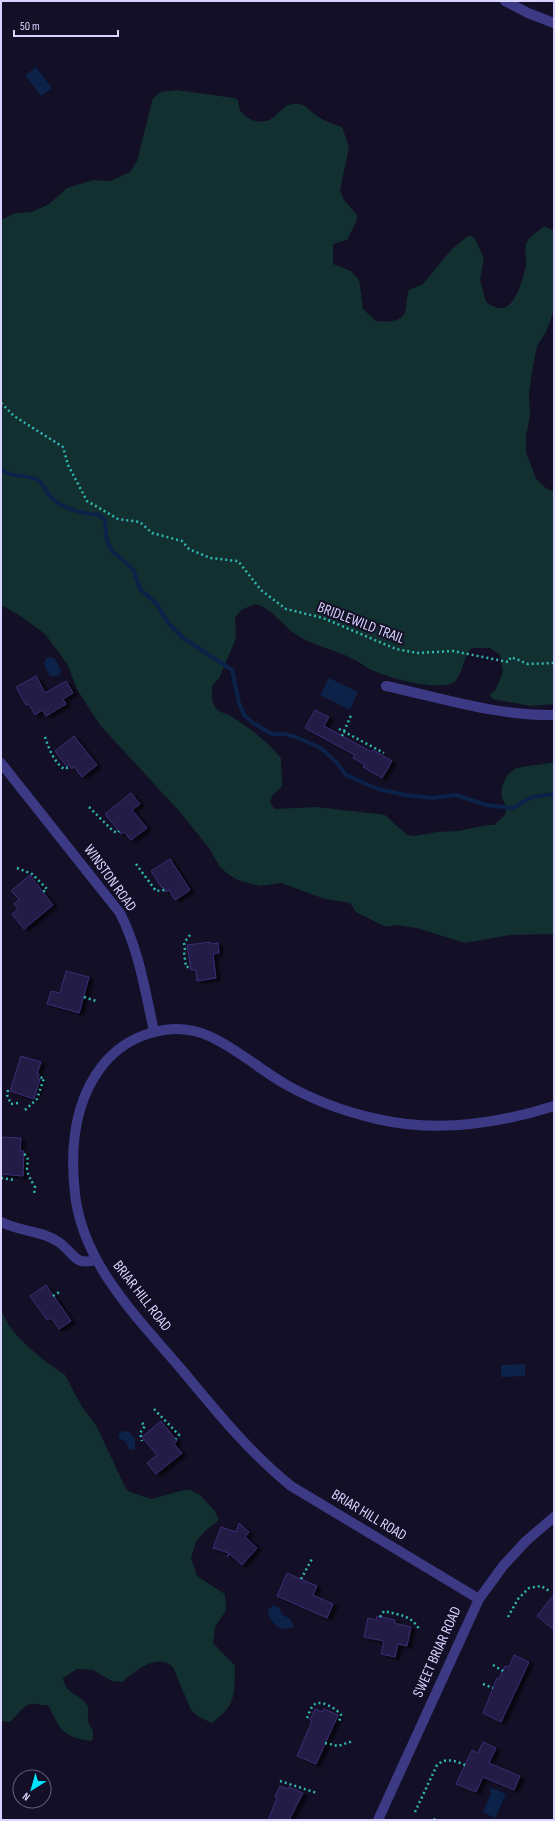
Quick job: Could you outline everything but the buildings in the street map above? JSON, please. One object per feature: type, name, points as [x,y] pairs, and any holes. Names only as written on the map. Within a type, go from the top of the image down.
[{"type":"street","points":[[505,1],[554,24]]},
{"type":"street","points":[[386,686],[504,712],[529,715],[554,715]]},
{"type":"street","name":"WINSTON ROAD","points":[[1,763],[120,913],[130,932],[154,1031]]},
{"type":"street","name":"BRIAR HILL ROAD","points":[[479,1599],[302,1492],[268,1467],[247,1447],[111,1285],[96,1260],[82,1229],[76,1202],[73,1176],[73,1151],[82,1100],[94,1077],[106,1061],[121,1047],[154,1031],[191,1031],[206,1034],[221,1042],[286,1085],[315,1099],[379,1120],[440,1126],[468,1125],[496,1122],[554,1106]]},
{"type":"street","points":[[1,1222],[41,1233],[60,1243],[78,1260],[86,1263],[96,1260]]},
{"type":"street","name":"SWEET BRIAR ROAD","points":[[378,1820],[479,1599],[503,1566],[526,1541],[554,1517]]},
{"type":"path","name":"BRIDLEWILD TRAIL","points":[[1,403],[14,416],[63,447],[68,464],[87,501],[118,519],[140,522],[152,533],[182,541],[189,548],[210,558],[238,561],[261,590],[286,609],[323,618],[396,650],[407,652],[453,651],[508,662],[511,657],[528,664],[554,663]]},
{"type":"path","points":[[342,736],[352,713]]},
{"type":"path","points":[[339,729],[384,753]]},
{"type":"path","points":[[45,737],[50,751],[59,764],[64,769],[70,767]]},
{"type":"path","points":[[89,807],[113,831],[117,833],[119,831]]},
{"type":"path","points":[[136,864],[156,891],[165,890]]},
{"type":"path","points":[[17,868],[32,874],[47,888],[43,892]]},
{"type":"path","points":[[190,935],[184,942],[184,952],[186,967],[191,967]]},
{"type":"path","points":[[84,997],[96,1001]]},
{"type":"path","points":[[25,1110],[37,1099],[44,1078],[38,1077]]},
{"type":"path","points":[[8,1090],[7,1095],[11,1104],[18,1103]]},
{"type":"path","points":[[24,1154],[28,1159],[27,1168],[30,1179],[35,1187],[34,1195]]},
{"type":"path","points":[[1,1178],[15,1180]]},
{"type":"path","points":[[53,1296],[61,1291]]},
{"type":"path","points":[[154,1409],[179,1435],[176,1439]]},
{"type":"path","points":[[142,1423],[145,1426],[140,1433],[142,1441]]},
{"type":"path","points":[[301,1580],[312,1559]]},
{"type":"path","points":[[508,1617],[518,1599],[529,1588],[541,1586],[551,1592]]},
{"type":"path","points":[[380,1617],[384,1611],[409,1618],[414,1621],[419,1629]]},
{"type":"path","points":[[493,1665],[503,1671]]},
{"type":"path","points":[[483,1684],[493,1688]]},
{"type":"path","points":[[307,1718],[313,1706],[320,1702],[339,1711],[341,1715],[339,1722]]},
{"type":"path","points":[[325,1743],[338,1746],[352,1741]]},
{"type":"path","points":[[415,1812],[437,1765],[441,1761],[447,1760],[465,1765]]},
{"type":"path","points":[[280,1781],[317,1793]]},
{"type":"path","points":[[434,1820],[437,1816]]},
{"type":"green space","points":[[177,90],[234,98],[238,100],[240,111],[244,115],[259,122],[271,119],[286,106],[299,104],[332,124],[342,127],[349,147],[340,190],[344,200],[357,215],[357,220],[347,240],[333,244],[333,264],[351,271],[359,280],[363,309],[376,321],[392,321],[403,316],[409,290],[423,284],[452,249],[468,236],[474,237],[484,258],[480,280],[486,302],[495,307],[503,308],[509,305],[518,291],[526,266],[525,249],[527,241],[544,226],[554,231],[554,310],[546,332],[537,346],[532,371],[529,394],[530,416],[526,436],[526,452],[536,479],[547,489],[554,491],[554,704],[531,706],[492,699],[490,694],[495,691],[503,672],[500,655],[490,648],[472,648],[459,676],[454,682],[447,685],[426,685],[414,683],[381,674],[371,670],[356,660],[308,641],[294,633],[266,609],[255,604],[241,610],[235,618],[235,641],[219,678],[212,686],[212,697],[213,703],[218,710],[230,716],[252,731],[265,741],[281,758],[282,786],[272,796],[270,803],[275,809],[317,807],[385,815],[407,835],[414,836],[437,832],[458,831],[494,825],[505,815],[507,807],[504,803],[501,792],[507,776],[517,768],[554,762],[554,934],[510,935],[465,943],[417,928],[396,925],[386,927],[356,912],[350,903],[325,899],[281,883],[260,886],[238,880],[220,867],[209,848],[179,811],[100,725],[78,691],[67,664],[45,634],[22,617],[1,605],[1,220],[15,213],[32,212],[49,204],[67,188],[93,180],[110,181],[130,172],[137,161],[153,98],[161,92]]},
{"type":"green space","points":[[1,1310],[9,1326],[20,1339],[42,1359],[65,1375],[82,1407],[96,1425],[126,1489],[130,1492],[151,1499],[184,1490],[190,1490],[200,1495],[215,1511],[219,1520],[206,1530],[196,1542],[191,1558],[197,1576],[225,1594],[226,1610],[215,1627],[213,1643],[235,1666],[234,1692],[230,1704],[226,1710],[212,1723],[199,1717],[191,1710],[173,1667],[166,1663],[160,1662],[146,1665],[122,1682],[112,1681],[93,1670],[77,1669],[63,1678],[64,1683],[70,1691],[81,1698],[87,1705],[88,1721],[93,1731],[92,1741],[82,1740],[68,1735],[56,1720],[48,1705],[28,1705],[10,1722],[1,1721]]},
{"type":"water","points":[[36,67],[52,88],[41,96],[25,75]]},
{"type":"water","points":[[51,657],[55,659],[61,670],[59,676],[50,676],[44,664],[46,658]]},
{"type":"water","points":[[329,678],[358,692],[350,710],[320,695]]},
{"type":"water","points":[[525,1364],[525,1376],[501,1377],[501,1365]]},
{"type":"water","points":[[123,1431],[129,1432],[135,1438],[135,1449],[129,1450],[126,1442],[119,1438],[119,1433]]},
{"type":"water","points":[[274,1605],[280,1608],[282,1614],[290,1619],[294,1626],[292,1628],[280,1628],[272,1621],[268,1609]]},
{"type":"water","points":[[491,1788],[506,1794],[495,1818],[483,1812],[491,1793],[489,1789]]},
{"type":"waterway","points":[[1,469],[9,474],[38,480],[51,497],[67,508],[80,512],[100,515],[105,521],[107,541],[112,551],[133,569],[140,589],[157,604],[168,623],[182,637],[232,670],[239,703],[244,715],[253,723],[272,734],[284,734],[296,737],[321,748],[337,763],[346,775],[378,789],[405,795],[432,798],[456,795],[486,805],[513,808],[532,797],[554,794]]}]
